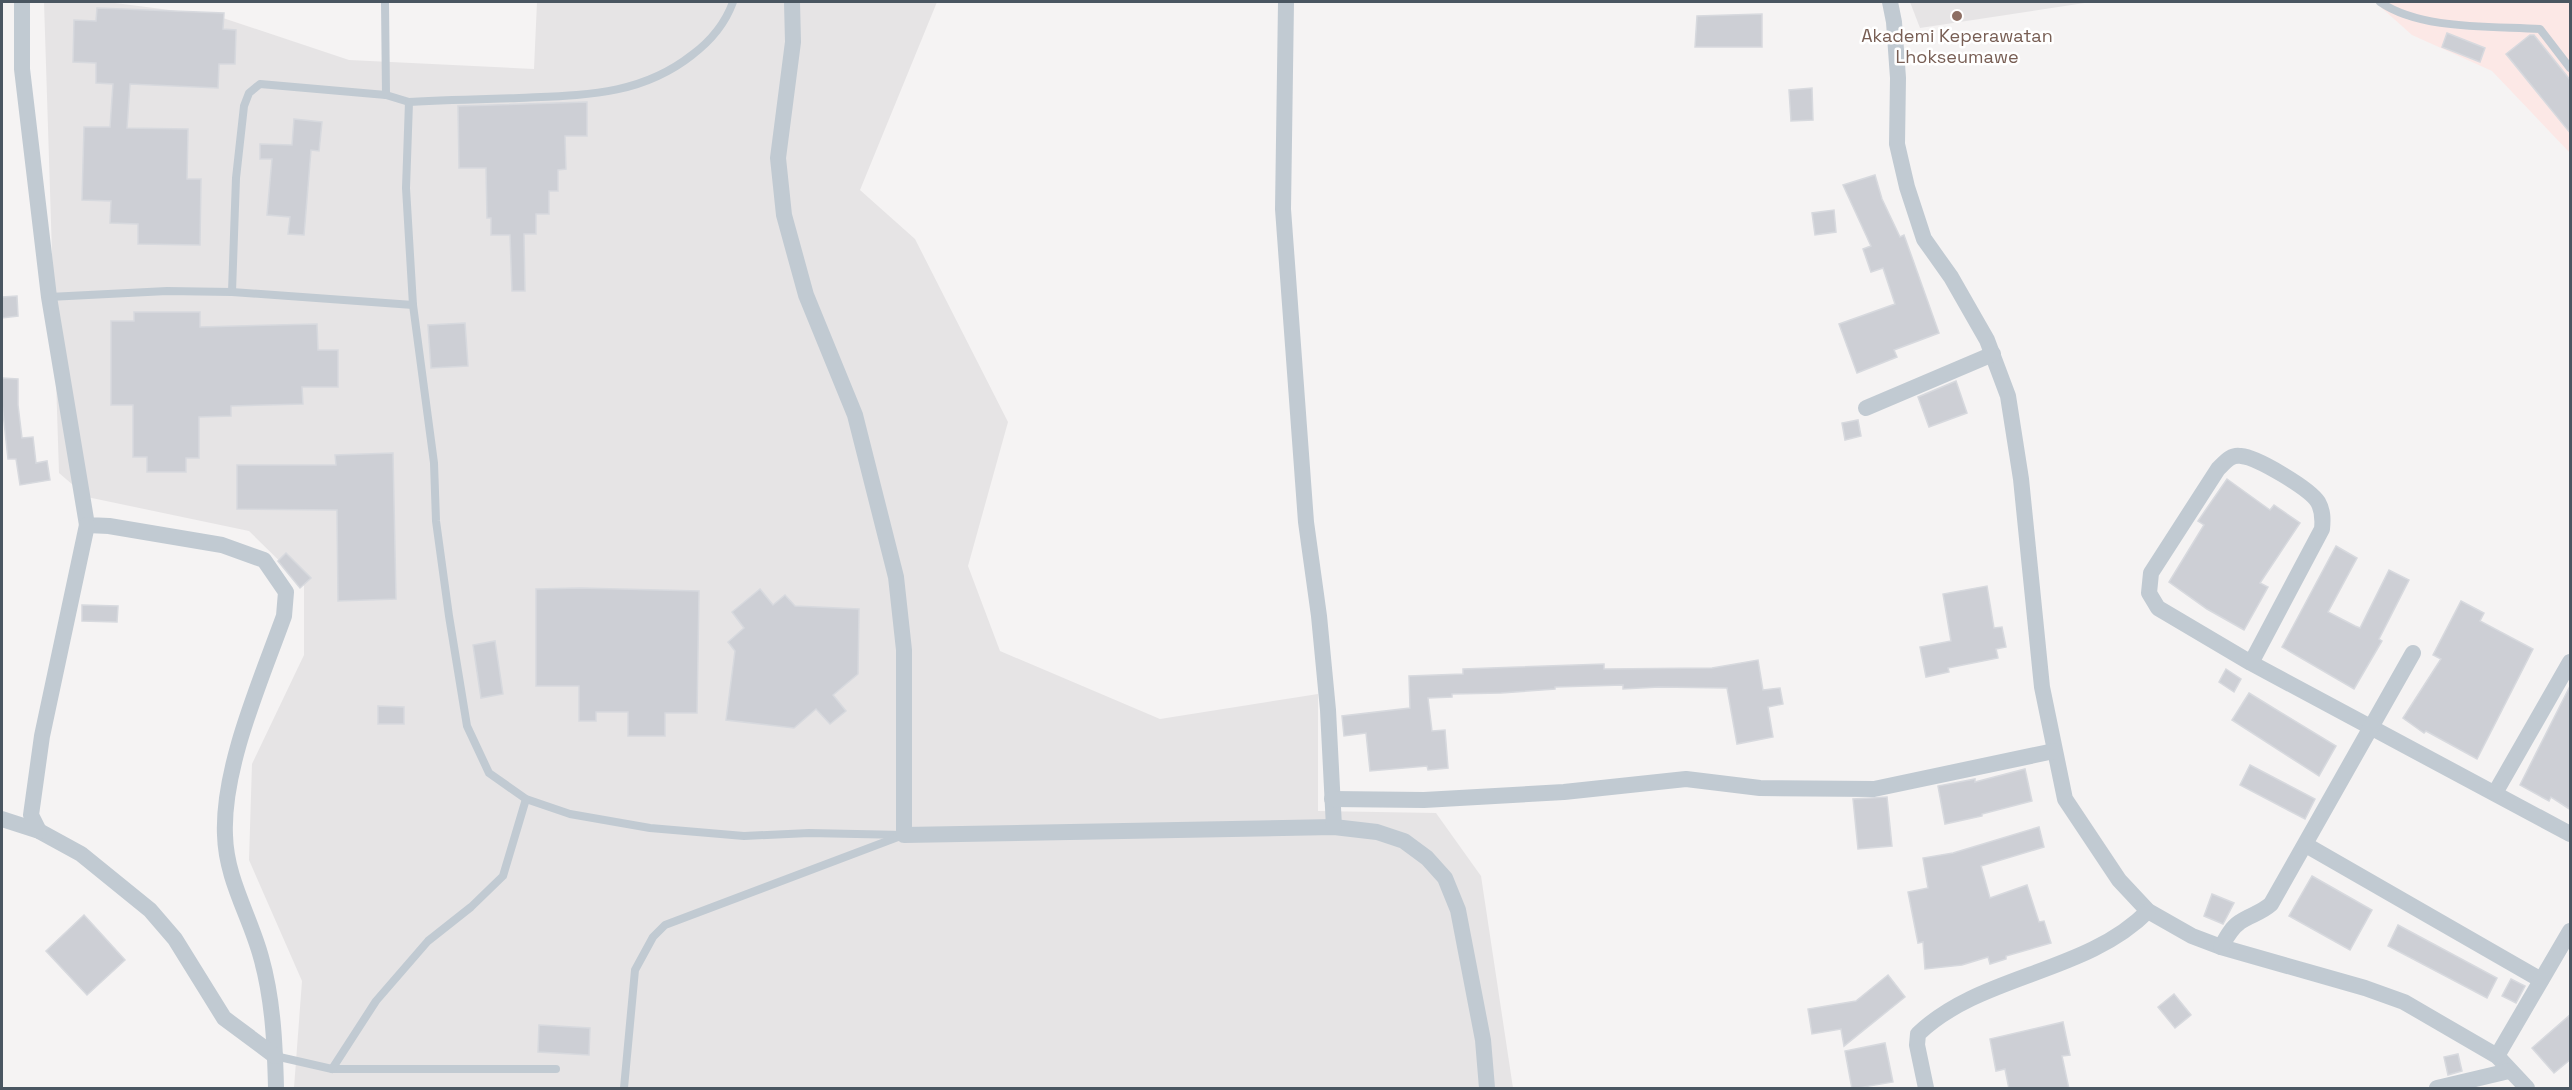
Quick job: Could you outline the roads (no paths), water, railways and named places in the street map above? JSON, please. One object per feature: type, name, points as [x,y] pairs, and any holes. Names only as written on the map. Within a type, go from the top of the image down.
[{"type":"street","points":[[22,2],[22,69],[49,297],[87,525],[42,736],[31,815],[39,831]]},
{"type":"street","points":[[792,2],[793,42],[778,158],[784,214],[806,294],[855,415],[896,577],[904,650],[904,835],[1334,827],[1377,832],[1404,841],[1427,858],[1445,878],[1458,910],[1483,1040],[1487,1089]]},
{"type":"street","points":[[1286,2],[1283,209],[1299,402],[1306,522],[1320,628],[1334,827]]},
{"type":"street","points":[[1890,2],[1898,78],[1897,144],[1907,187],[1924,239],[1951,277],[1987,340],[2008,396],[2022,478],[2042,687],[2065,799],[2119,880],[2148,911],[2192,936],[2221,947],[2365,988],[2404,1002],[2497,1056],[2527,1089]]},
{"type":"street","points":[[1866,408],[1993,354]]},
{"type":"street","points":[[2251,663],[2322,529],[2324,517],[2317,501],[2308,491],[2256,461],[2241,455],[2228,458],[2218,469],[2151,573],[2150,593],[2158,608],[2251,663],[2571,834]]},
{"type":"street","points":[[87,525],[109,526],[222,545],[264,560],[286,592],[284,616],[228,786],[225,836],[233,883],[261,955],[269,988],[276,1089]]},
{"type":"street","points":[[2221,947],[2231,930],[2240,922],[2264,911],[2271,904],[2413,653]]},
{"type":"street","points":[[2495,793],[2571,662]]},
{"type":"street","points":[[1332,799],[1424,800],[1552,793],[1686,778],[1760,788],[1874,789],[2054,751]]},
{"type":"street","points":[[2,819],[39,831],[81,854],[150,910],[175,939],[224,1018],[275,1056]]},
{"type":"street","points":[[2306,845],[2541,980]]},
{"type":"street","points":[[1926,1089],[1917,1046],[1918,1034],[1924,1027],[1958,1004],[2063,962],[2103,943],[2130,929],[2148,911]]},
{"type":"street","points":[[2497,1056],[2571,931]]},
{"type":"street","points":[[2437,1089],[2509,1071]]},
{"type":"lane","points":[[385,2],[386,95]]},
{"type":"lane","points":[[232,292],[236,178],[244,106],[249,93],[260,84],[386,95],[409,102],[590,95],[637,86],[672,70],[706,44],[727,21],[734,2]]},
{"type":"lane","points":[[2380,2],[2420,21],[2540,29],[2571,68]]},
{"type":"lane","points":[[409,102],[406,188],[413,305],[434,463],[436,522],[467,726],[489,773],[526,800],[570,814],[650,828],[744,836],[810,833],[904,835]]},
{"type":"lane","points":[[49,297],[167,291],[232,292],[413,305]]},
{"type":"lane","points":[[332,1069],[376,1001],[428,941],[471,907],[503,876],[526,800]]},
{"type":"lane","points":[[624,1089],[635,970],[653,937],[665,925],[904,835]]},
{"type":"lane","points":[[275,1056],[332,1069],[556,1069]]},
{"type":"place","name":"Akademi Keperawatan Lhokseumawe","points":[[1957,16]]}]
